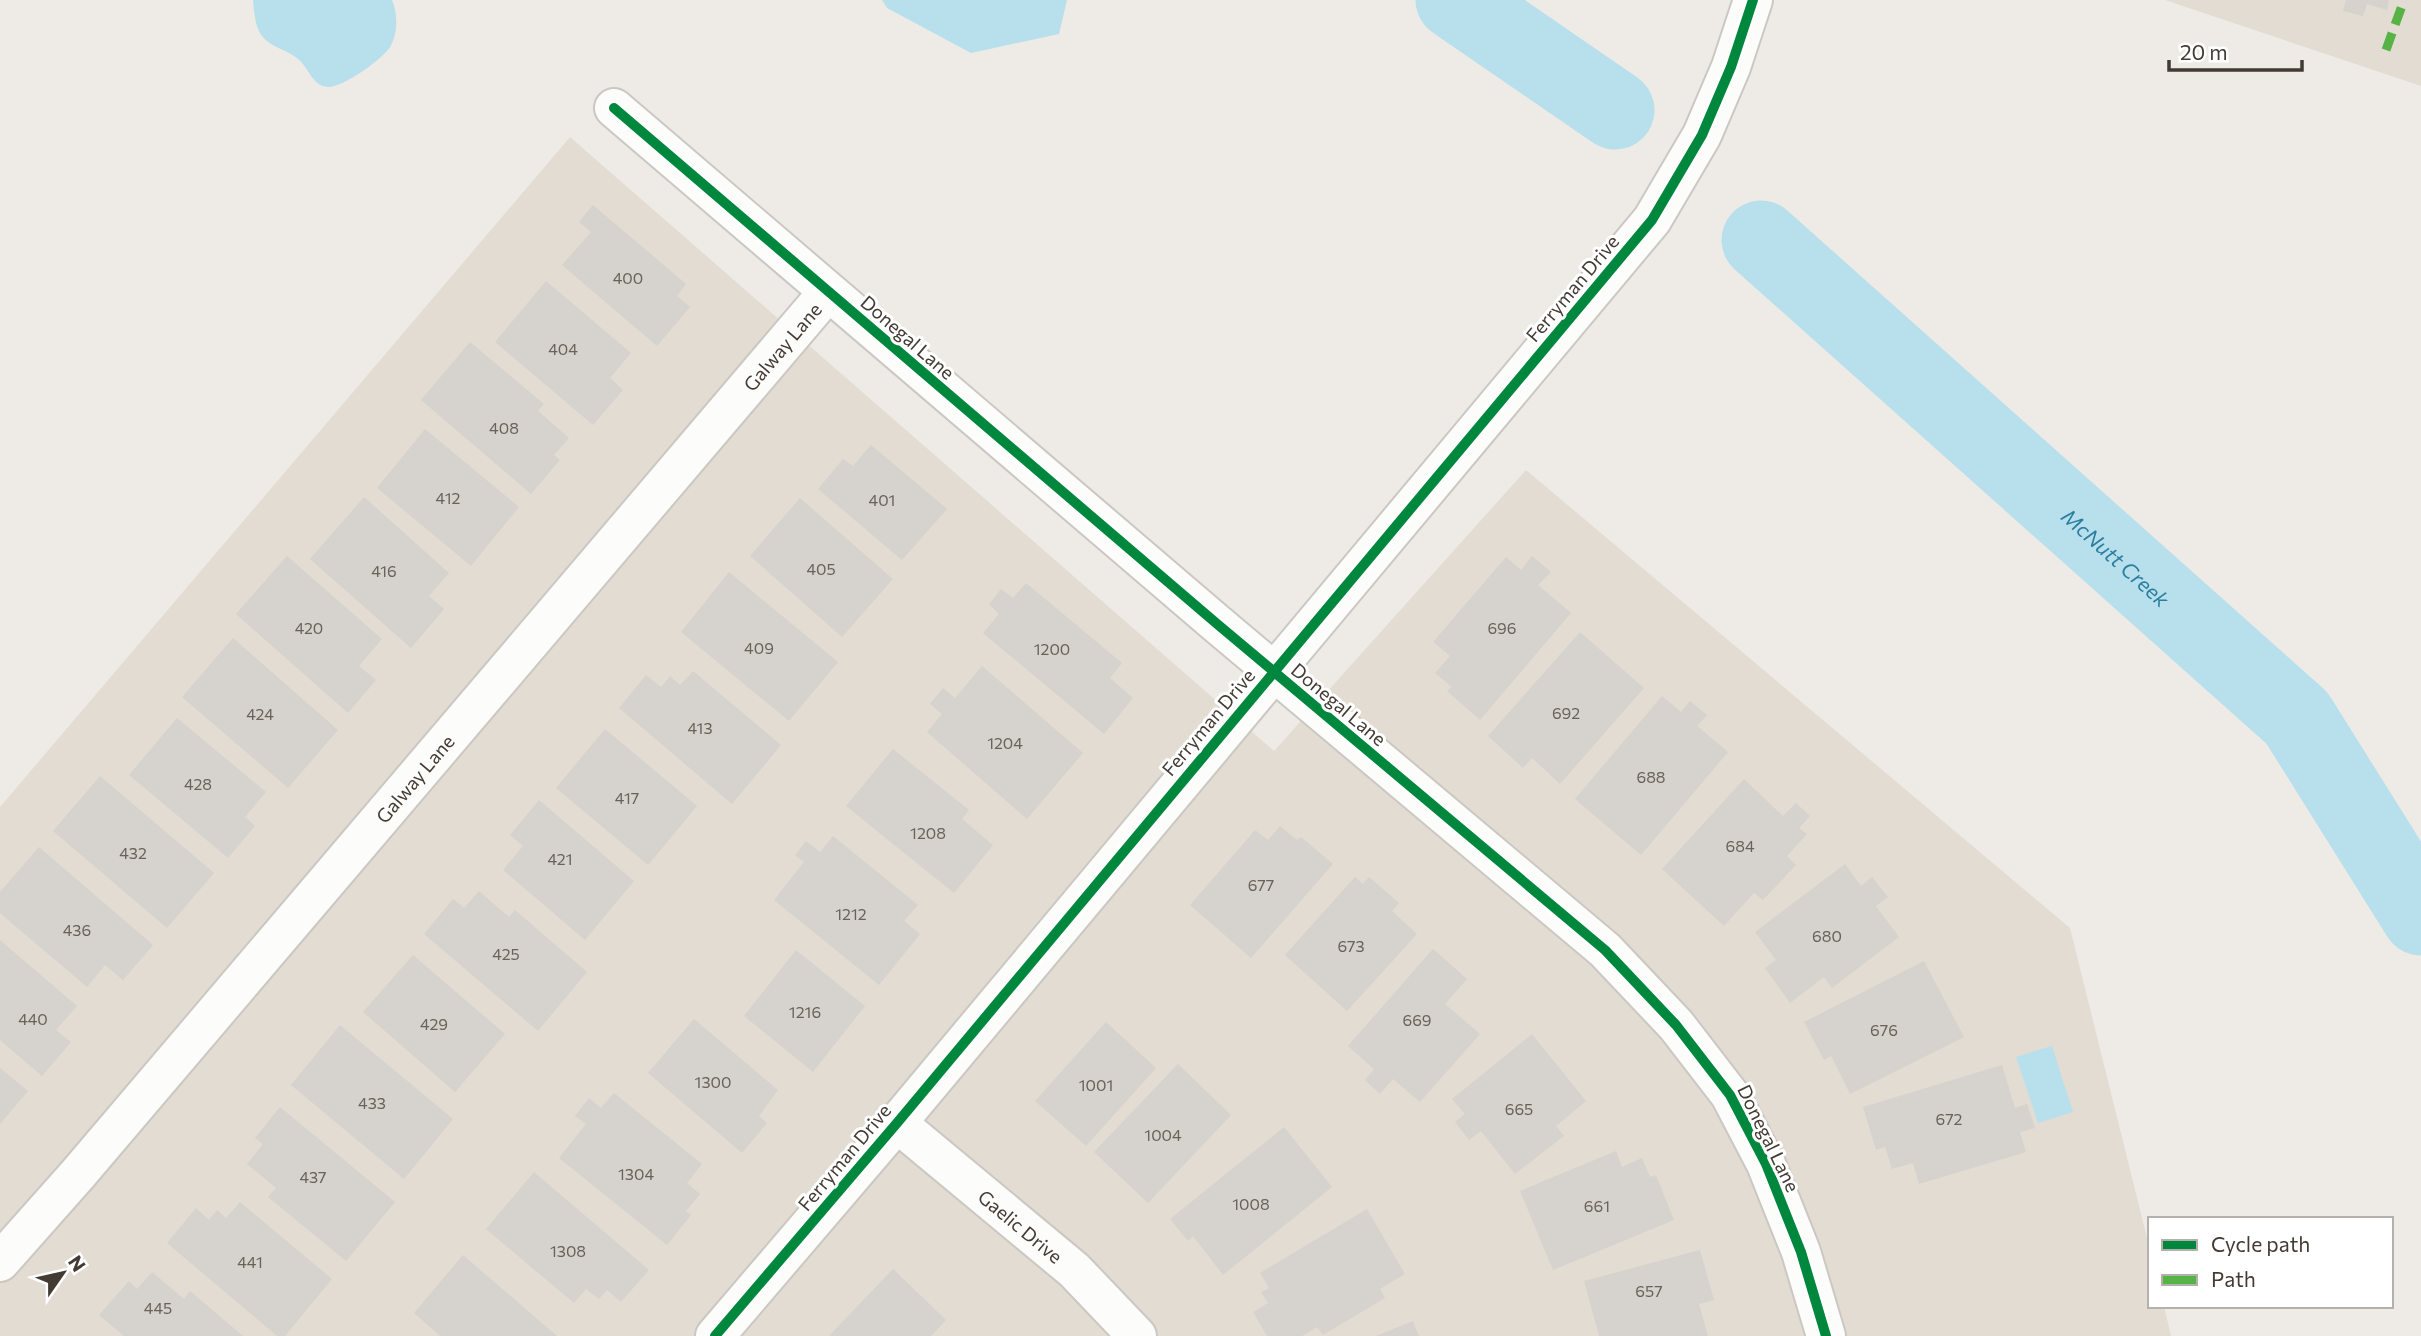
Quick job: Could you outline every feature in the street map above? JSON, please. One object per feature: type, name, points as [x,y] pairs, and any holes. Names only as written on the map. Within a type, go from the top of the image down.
[{"type":"street","name":"Ferryman Drive","points":[[715,1336],[897,1123],[1652,220],[1702,135],[1731,67],[1753,0]]},
{"type":"street","name":"Donegal Lane","points":[[614,108],[1273,671],[1605,950],[1676,1025],[1731,1095],[1766,1164],[1801,1252],[1826,1336]]},
{"type":"street","name":"Galway Lane","points":[[0,1262],[78,1174],[828,292]]},
{"type":"street","name":"Gaelic Drive","points":[[897,1123],[1074,1270],[1138,1336]]},
{"type":"shaded area","points":[[2165,0],[2421,0],[2421,86]]},
{"type":"shaded area","points":[[570,137],[1274,751],[1526,470],[2070,928],[2148,1242],[2148,1308],[2164,1308],[2171,1336],[0,1336],[0,807]]},
{"type":"water","points":[[253,0],[392,0],[396,17],[395,36],[386,52],[362,72],[343,83],[323,86],[314,80],[298,59],[262,36],[256,24]]},
{"type":"water","points":[[882,0],[1067,0],[1059,34],[971,53],[887,8]]},
{"type":"water","points":[[2052,1046],[2073,1112],[2038,1123],[2016,1057]]},
{"type":"building","points":[[2346,0],[2389,0],[2387,10],[2367,4],[2363,16],[2343,11]]},
{"type":"building","points":[[593,205],[686,284],[677,296],[690,307],[657,346],[562,265],[591,232],[579,222]]},
{"type":"building","points":[[546,281],[631,353],[610,378],[623,390],[593,425],[495,342]]},
{"type":"building","points":[[470,342],[544,404],[538,411],[569,438],[554,455],[560,460],[531,494],[421,400]]},
{"type":"building","points":[[425,429],[519,507],[471,566],[377,488]]},
{"type":"building","points":[[871,445],[947,509],[902,560],[818,489],[843,459],[853,466]]},
{"type":"building","points":[[364,497],[449,573],[429,596],[444,609],[411,648],[310,559]]},
{"type":"building","points":[[800,498],[893,579],[842,637],[750,556]]},
{"type":"building","points":[[287,556],[382,639],[359,666],[376,680],[348,713],[236,614]]},
{"type":"building","points":[[1532,556],[1551,572],[1538,585],[1571,613],[1480,720],[1447,691],[1452,687],[1435,673],[1450,656],[1433,642],[1506,557],[1521,570]]},
{"type":"building","points":[[729,572],[838,662],[789,721],[681,632]]},
{"type":"building","points":[[1026,583],[1122,663],[1110,678],[1133,698],[1104,734],[983,633],[999,614],[989,604],[1001,589],[1013,598]]},
{"type":"building","points":[[1580,632],[1644,688],[1560,784],[1532,758],[1523,768],[1488,736]]},
{"type":"building","points":[[233,638],[338,730],[288,788],[182,697]]},
{"type":"building","points":[[982,666],[1083,753],[1027,819],[927,732],[942,714],[930,704],[943,688],[955,698]]},
{"type":"building","points":[[693,671],[781,745],[732,804],[619,708],[646,675],[661,687],[670,676],[680,685]]},
{"type":"building","points":[[1662,696],[1681,712],[1690,701],[1707,715],[1697,726],[1728,752],[1641,855],[1575,799]]},
{"type":"building","points":[[177,718],[266,792],[245,817],[255,826],[228,858],[129,775]]},
{"type":"building","points":[[605,729],[697,806],[648,865],[556,788]]},
{"type":"building","points":[[893,749],[969,810],[962,819],[993,845],[954,893],[846,806]]},
{"type":"building","points":[[100,776],[214,873],[167,928],[53,831]]},
{"type":"building","points":[[1744,779],[1783,816],[1796,803],[1810,816],[1799,828],[1807,834],[1787,856],[1796,865],[1763,900],[1754,893],[1724,926],[1662,869]]},
{"type":"building","points":[[539,800],[634,881],[585,940],[503,870],[523,846],[510,835]]},
{"type":"building","points":[[1280,826],[1297,840],[1301,837],[1333,864],[1251,958],[1190,905],[1255,830],[1268,840]]},
{"type":"building","points":[[833,836],[918,905],[904,921],[920,934],[879,985],[774,900],[804,862],[795,855],[806,841],[820,852]]},
{"type":"building","points":[[39,847],[153,945],[123,980],[105,965],[87,987],[0,913],[0,892]]},
{"type":"building","points":[[1845,864],[1861,886],[1872,877],[1888,897],[1876,906],[1899,937],[1832,988],[1824,977],[1790,1003],[1765,968],[1776,960],[1755,932]]},
{"type":"building","points":[[1355,877],[1363,884],[1369,877],[1399,903],[1392,911],[1417,934],[1347,1011],[1285,955]]},
{"type":"building","points":[[479,891],[509,917],[515,910],[587,972],[538,1031],[424,934],[453,899],[464,908]]},
{"type":"building","points":[[0,940],[77,1006],[56,1030],[71,1042],[42,1076],[0,1040]]},
{"type":"building","points":[[1433,949],[1467,979],[1445,1004],[1480,1034],[1420,1102],[1393,1079],[1380,1094],[1365,1080],[1374,1069],[1348,1046]]},
{"type":"building","points":[[796,950],[865,1006],[813,1072],[744,1016]]},
{"type":"building","points":[[413,955],[505,1034],[455,1092],[363,1012]]},
{"type":"building","points":[[1924,961],[1964,1037],[1850,1094],[1831,1056],[1824,1060],[1804,1022]]},
{"type":"building","points":[[694,1019],[778,1090],[759,1116],[767,1123],[742,1153],[648,1073]]},
{"type":"building","points":[[1106,1022],[1156,1068],[1086,1146],[1035,1101]]},
{"type":"building","points":[[340,1025],[453,1119],[404,1179],[291,1085]]},
{"type":"building","points":[[1532,1034],[1586,1101],[1556,1126],[1564,1136],[1515,1174],[1481,1131],[1469,1140],[1455,1122],[1465,1114],[1452,1099]]},
{"type":"building","points":[[1178,1064],[1231,1115],[1148,1203],[1094,1152]]},
{"type":"building","points":[[2002,1065],[2015,1108],[2027,1104],[2035,1128],[2020,1132],[2026,1152],[1919,1184],[1913,1163],[1892,1169],[1885,1147],[1876,1150],[1863,1107]]},
{"type":"building","points":[[0,1068],[28,1091],[0,1124]]},
{"type":"building","points":[[614,1093],[702,1164],[687,1183],[700,1194],[686,1211],[691,1215],[667,1245],[559,1158],[586,1124],[575,1116],[589,1098],[601,1108]]},
{"type":"building","points":[[280,1107],[395,1202],[346,1261],[268,1197],[276,1188],[247,1164],[263,1144],[255,1138]]},
{"type":"building","points":[[1284,1127],[1332,1187],[1223,1275],[1193,1236],[1188,1241],[1170,1219]]},
{"type":"building","points":[[1616,1151],[1622,1167],[1642,1158],[1650,1177],[1656,1175],[1674,1220],[1553,1270],[1520,1191]]},
{"type":"building","points":[[534,1172],[649,1270],[621,1302],[607,1290],[599,1299],[586,1289],[574,1303],[486,1229]]},
{"type":"building","points":[[240,1202],[332,1279],[285,1336],[277,1336],[167,1243],[196,1208],[209,1220],[217,1210],[226,1218]]},
{"type":"building","points":[[1367,1209],[1405,1274],[1380,1289],[1385,1298],[1323,1335],[1317,1327],[1302,1336],[1267,1336],[1253,1312],[1268,1303],[1261,1292],[1269,1288],[1260,1273]]},
{"type":"building","points":[[1700,1250],[1714,1300],[1699,1304],[1708,1336],[1599,1336],[1584,1281]]},
{"type":"building","points":[[463,1255],[557,1336],[440,1336],[414,1313]]},
{"type":"building","points":[[893,1269],[946,1320],[931,1336],[829,1336]]},
{"type":"building","points":[[152,1272],[184,1299],[190,1291],[243,1336],[124,1336],[99,1315],[129,1281],[137,1289]]},
{"type":"building","points":[[1413,1321],[1419,1336],[1376,1336]]},
{"type":"waterway","name":"McNutt Creek","points":[[1455,0],[1615,110]]},
{"type":"waterway","name":"McNutt Creek","points":[[1761,240],[2297,718],[2421,916]]},
{"type":"marked path","points":[[2386,50],[2404,0]]},
{"type":"cycle path","points":[[715,1336],[897,1123],[1652,220],[1702,135],[1731,67],[1753,0]]},
{"type":"cycle path","points":[[614,108],[1216,623],[1605,950],[1676,1025],[1730,1095],[1766,1164],[1801,1252],[1826,1336]]}]
